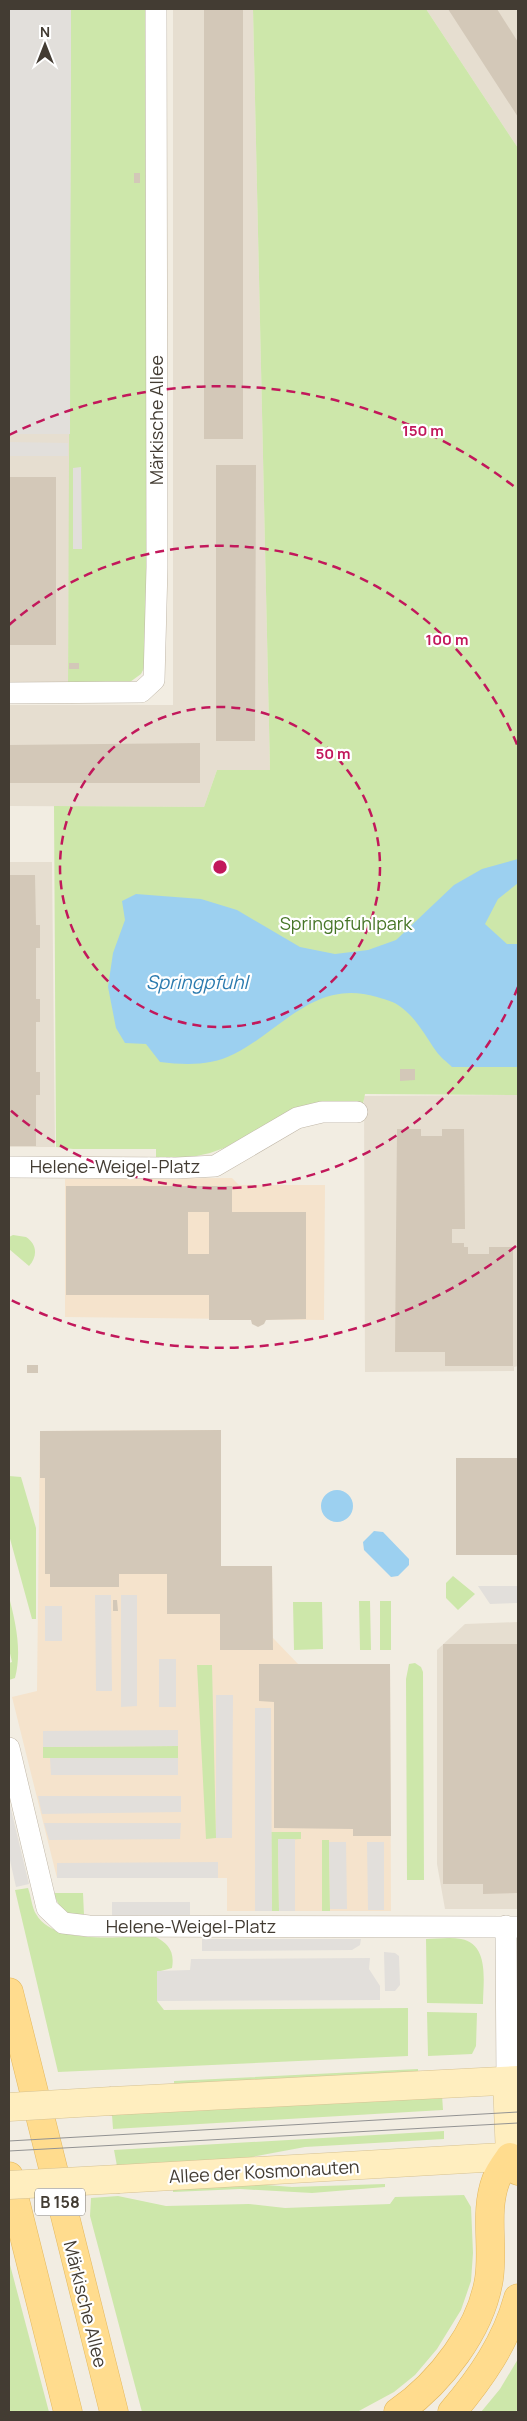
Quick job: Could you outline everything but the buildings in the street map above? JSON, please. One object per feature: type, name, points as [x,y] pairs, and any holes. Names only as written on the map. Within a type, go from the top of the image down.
[{"type":"main road","name":"Märkische Allee","points":[[9,1992],[114,2412]]},
{"type":"main road","points":[[9,2107],[513,2080],[515,2162],[496,2179],[492,2196],[489,2279],[474,2324],[446,2366],[413,2402],[398,2412]]},
{"type":"main road","name":"Allee der Kosmonauten","points":[[9,2184],[515,2162]]},
{"type":"main road","name":"B 158","points":[[9,2176],[68,2412]]},
{"type":"main road","points":[[452,2412],[470,2391],[498,2351],[518,2298]]},
{"type":"street","name":"Märkische Allee","points":[[9,693],[142,692],[154,680],[157,567],[156,9]]},
{"type":"street","name":"Helene-Weigel-Platz","points":[[9,1166],[176,1168],[215,1166],[297,1118],[322,1112],[357,1112]]},
{"type":"street","name":"Helene-Weigel-Platz","points":[[9,1748],[47,1908],[63,1922],[89,1926],[512,1927],[513,2080]]},
{"type":"shaded area","points":[[9,9],[71,9],[70,434],[9,434]]},
{"type":"shaded area","points":[[173,9],[253,9],[270,770],[217,770],[204,807],[9,806],[9,705],[173,705]]},
{"type":"shaded area","points":[[426,9],[518,9],[518,148]]},
{"type":"shaded area","points":[[9,434],[70,434],[68,684],[9,684]]},
{"type":"shaded area","points":[[9,442],[68,443],[68,456],[9,456]]},
{"type":"shaded area","points":[[81,467],[82,549],[73,549],[73,468]]},
{"type":"shaded area","points":[[9,862],[52,862],[55,1147],[9,1147]]},
{"type":"shaded area","points":[[518,1095],[518,1366],[514,1367],[514,1371],[365,1372],[364,1096]]},
{"type":"shaded area","points":[[232,1178],[239,1185],[325,1185],[324,1320],[65,1317],[65,1179]]},
{"type":"shaded area","points":[[221,1430],[221,1566],[272,1566],[273,1638],[299,1665],[390,1664],[391,1911],[227,1911],[227,1878],[57,1878],[12,1697],[37,1691],[40,1431]]},
{"type":"shaded area","points":[[478,1586],[517,1586],[518,1603],[490,1604]]},
{"type":"shaded area","points":[[95,1595],[111,1595],[112,1691],[96,1691]]},
{"type":"shaded area","points":[[121,1595],[137,1595],[137,1706],[121,1707]]},
{"type":"shaded area","points":[[45,1606],[62,1606],[62,1641],[45,1641]]},
{"type":"shaded area","points":[[518,1622],[518,1909],[445,1909],[437,1864],[437,1650],[465,1624]]},
{"type":"shaded area","points":[[159,1659],[176,1659],[176,1707],[159,1707]]},
{"type":"shaded area","points":[[216,1695],[233,1695],[232,1838],[216,1838]]},
{"type":"shaded area","points":[[255,1708],[271,1708],[272,1911],[255,1911]]},
{"type":"shaded area","points":[[178,1730],[178,1746],[43,1747],[43,1731]]},
{"type":"shaded area","points":[[50,1758],[178,1758],[178,1775],[51,1775]]},
{"type":"shaded area","points":[[38,1796],[181,1796],[181,1812],[42,1814]]},
{"type":"shaded area","points":[[9,1801],[29,1884],[16,1887],[9,1856]]},
{"type":"shaded area","points":[[44,1823],[181,1823],[180,1839],[49,1840]]},
{"type":"shaded area","points":[[278,1839],[295,1839],[295,1911],[279,1911]]},
{"type":"shaded area","points":[[329,1842],[346,1842],[347,1909],[330,1909]]},
{"type":"shaded area","points":[[367,1842],[384,1842],[384,1910],[368,1910]]},
{"type":"shaded area","points":[[218,1862],[218,1878],[57,1878],[57,1863]]},
{"type":"shaded area","points":[[112,1902],[190,1902],[190,1915],[112,1916]]},
{"type":"shaded area","points":[[202,1939],[361,1939],[360,1945],[352,1950],[202,1951]]},
{"type":"shaded area","points":[[384,1952],[395,1953],[399,1956],[400,1985],[395,1991],[385,1991]]},
{"type":"shaded area","points":[[370,1958],[369,1969],[380,1986],[380,2000],[157,2001],[157,1971],[190,1970],[191,1959]]},
{"type":"green space","points":[[71,9],[147,9],[146,664],[141,674],[130,682],[68,684]]},
{"type":"green space","name":"Springpfuhlpark","points":[[253,9],[426,9],[518,148],[518,1095],[365,1094],[363,1104],[295,1109],[224,1148],[192,1157],[156,1157],[156,1149],[73,1149],[56,1147],[54,806],[204,807],[217,770],[270,770]]},
{"type":"green space","points":[[13,1235],[26,1237],[32,1243],[35,1254],[29,1266],[9,1249],[9,1237]]},
{"type":"green space","points":[[9,1476],[21,1477],[36,1528],[36,1619],[32,1619],[9,1535]]},
{"type":"green space","points":[[453,1576],[475,1594],[458,1610],[446,1598],[446,1583]]},
{"type":"green space","points":[[9,1597],[16,1627],[18,1658],[15,1678],[9,1680],[9,1663],[12,1662],[9,1649]]},
{"type":"green space","points":[[359,1601],[370,1601],[371,1650],[360,1650]]},
{"type":"green space","points":[[380,1601],[391,1601],[391,1650],[380,1650]]},
{"type":"green space","points":[[293,1602],[322,1602],[323,1649],[294,1650]]},
{"type":"green space","points":[[415,1663],[421,1667],[423,1672],[424,1880],[407,1880],[406,1679],[409,1664]]},
{"type":"green space","points":[[197,1665],[212,1665],[216,1838],[206,1839]]},
{"type":"green space","points":[[178,1746],[178,1758],[43,1758],[43,1747]]},
{"type":"green space","points":[[271,1832],[301,1832],[301,1839],[278,1840],[279,1911],[272,1911]]},
{"type":"green space","points":[[322,1840],[329,1840],[330,1911],[322,1911]]},
{"type":"green space","points":[[28,1888],[36,1914],[45,1924],[58,1931],[90,1937],[154,1936],[167,1945],[171,1952],[172,1968],[157,1972],[157,2001],[164,2010],[408,2008],[408,2056],[58,2072],[15,1890]]},
{"type":"green space","points":[[53,1893],[83,1893],[84,1915],[63,1913]]},
{"type":"green space","points":[[426,1939],[461,1939],[470,1942],[477,1948],[483,1966],[483,2004],[427,2003]]},
{"type":"green space","points":[[427,2012],[477,2013],[476,2046],[472,2054],[428,2056]]},
{"type":"green space","points":[[418,2069],[418,2073],[174,2086],[174,2081]]},
{"type":"green space","points":[[442,2095],[443,2110],[113,2129],[112,2115],[116,2113]]},
{"type":"green space","points":[[444,2131],[444,2139],[305,2147],[236,2160],[117,2166],[114,2150]]},
{"type":"green space","points":[[242,2183],[292,2187],[385,2184],[385,2187],[312,2193],[240,2189],[173,2192],[173,2186]]},
{"type":"green space","points":[[464,2195],[471,2207],[473,2253],[471,2281],[461,2310],[437,2349],[415,2375],[394,2392],[357,2412],[142,2412],[90,2216],[91,2198],[118,2196],[166,2206],[249,2204],[285,2208],[390,2204],[395,2197]]},
{"type":"green space","points":[[9,2261],[49,2412],[9,2412]]},
{"type":"green space","points":[[518,2359],[518,2409],[515,2412],[481,2412],[500,2389]]},
{"type":"water","name":"Springpfuhl","points":[[518,859],[518,883],[498,899],[485,924],[507,944],[518,944],[518,1067],[452,1067],[438,1053],[419,1026],[404,1010],[388,1000],[355,993],[335,995],[317,1000],[300,1009],[234,1054],[207,1063],[179,1064],[160,1062],[146,1044],[125,1043],[116,1028],[108,987],[113,953],[125,920],[122,901],[136,894],[201,899],[237,910],[300,947],[335,954],[368,950],[396,940],[454,885],[482,869]]},
{"type":"water","points":[[337,1490],[343,1491],[348,1495],[352,1500],[352,1512],[348,1517],[343,1521],[337,1522],[331,1521],[326,1517],[322,1512],[321,1506],[322,1500],[326,1495],[331,1491]]},
{"type":"water","points":[[374,1531],[383,1532],[409,1559],[409,1565],[398,1576],[391,1577],[364,1550],[363,1542]]},
{"type":"tram line","points":[[9,2141],[518,2112]]},
{"type":"tram line","points":[[9,2151],[518,2123]]}]
